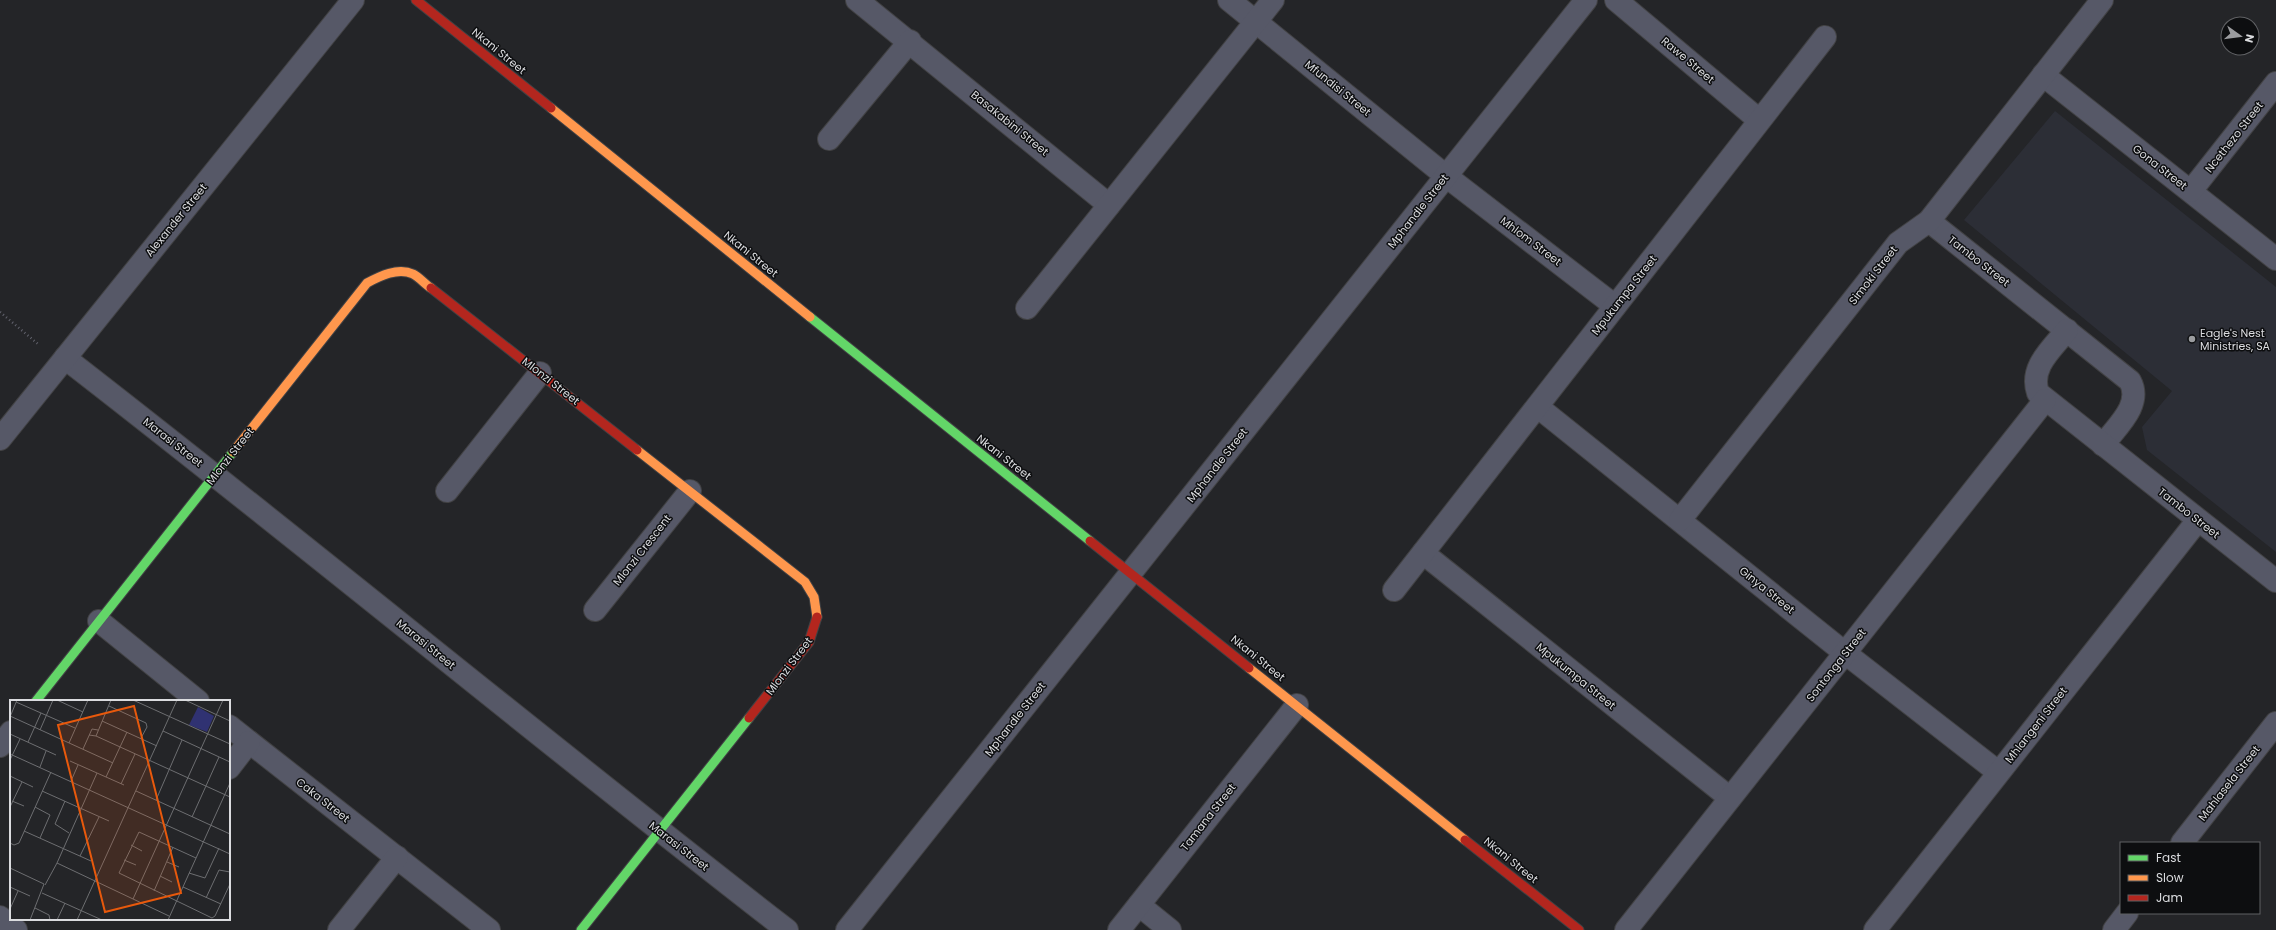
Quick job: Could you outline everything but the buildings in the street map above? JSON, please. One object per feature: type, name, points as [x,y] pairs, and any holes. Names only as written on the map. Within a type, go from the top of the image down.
[{"type":"street","name":"Alexander Street","points":[[0,439],[353,0]]},
{"type":"street","name":"Nkani Street","points":[[416,0],[931,415],[1579,930]]},
{"type":"street","name":"Basakabini Street","points":[[857,0],[1109,205]]},
{"type":"street","name":"Mfundisi Street","points":[[1229,0],[1446,176]]},
{"type":"street","points":[[1027,308],[1272,0]]},
{"type":"street","name":"Mphandle Street","points":[[847,930],[1586,0]]},
{"type":"street","name":"Rawe Street","points":[[1616,0],[1759,120]]},
{"type":"street","name":"Simoki Street","points":[[1680,520],[1898,243],[1929,221],[2102,0]]},
{"type":"street","name":"Mpukumpa Street","points":[[1394,590],[1825,37]]},
{"type":"street","points":[[829,139],[910,42]]},
{"type":"street","name":"Gona Street","points":[[2043,75],[2276,259]]},
{"type":"street","name":"Ncethezo Street","points":[[2191,191],[2276,83]]},
{"type":"street","name":"Mhlom Street","points":[[1446,176],[1615,306]]},
{"type":"street","name":"Tambo Street","points":[[1929,221],[2126,377],[2133,386],[2134,397],[2131,408],[2103,445]]},
{"type":"street","name":"Mlonzi Street","points":[[37,700],[367,283],[378,276],[390,272],[413,274],[423,280],[805,582],[813,592],[817,605],[818,619],[809,642],[580,930]]},
{"type":"street","name":"Tambo Street","points":[[2067,330],[2042,362],[2035,375],[2038,393],[2276,581]]},
{"type":"street","name":"Marasi Street","points":[[65,358],[216,475],[659,831],[787,930]]},
{"type":"street","points":[[446,491],[540,373]]},
{"type":"street","name":"Sontonga Street","points":[[1626,930],[2045,400]]},
{"type":"street","name":"Ginya Street","points":[[1538,407],[1845,653],[1998,772]]},
{"type":"street","name":"Mlonzi Crescent","points":[[595,610],[690,491]]},
{"type":"street","name":"Mhlangeni Street","points":[[1886,926],[1998,772],[2198,520]]},
{"type":"street","name":"Mpukumpa Street","points":[[1423,553],[1730,798]]},
{"type":"street","points":[[99,621],[197,700]]},
{"type":"street","name":"Tamana Street","points":[[1119,930],[1297,705]]},
{"type":"street","name":"Mahlasela Street","points":[[2183,842],[2276,723]]},
{"type":"street","name":"Caka Street","points":[[230,727],[489,930]]},
{"type":"street","points":[[0,746],[10,733]]},
{"type":"street","points":[[230,767],[249,742]]},
{"type":"street","points":[[339,930],[397,857]]},
{"type":"street","points":[[1139,905],[1170,930]]},
{"type":"street","points":[[2114,930],[2126,914]]},
{"type":"street","points":[[0,917],[16,930]]},
{"type":"path","points":[[0,312],[40,345]]},
{"type":"shaded area","name":"Eagle's Nest Ministries, SA","points":[[2055,111],[2276,287],[2276,552],[2147,450],[2142,427],[2172,391],[1964,220]]},
{"type":"traffic: fast","points":[[810,317],[1090,541]]},
{"type":"traffic: fast","points":[[37,700],[233,452]]},
{"type":"traffic: fast","points":[[581,930],[749,718]]},
{"type":"traffic: slow","points":[[551,108],[810,317]]},
{"type":"traffic: slow","points":[[233,452],[367,283],[383,275],[401,271],[413,274],[431,288]]},
{"type":"traffic: slow","points":[[637,450],[805,582],[814,597],[817,617]]},
{"type":"traffic: slow","points":[[1249,668],[1465,840]]},
{"type":"traffic: jam","points":[[416,0],[551,108]]},
{"type":"traffic: jam","points":[[431,288],[637,450]]},
{"type":"traffic: jam","points":[[1090,541],[1249,668]]},
{"type":"traffic: jam","points":[[749,718],[809,642],[817,617]]},
{"type":"traffic: jam","points":[[1465,840],[1579,930]]},
{"type":"place","name":"Eagle's Nest Ministries, SA","points":[[2192,339]]}]
